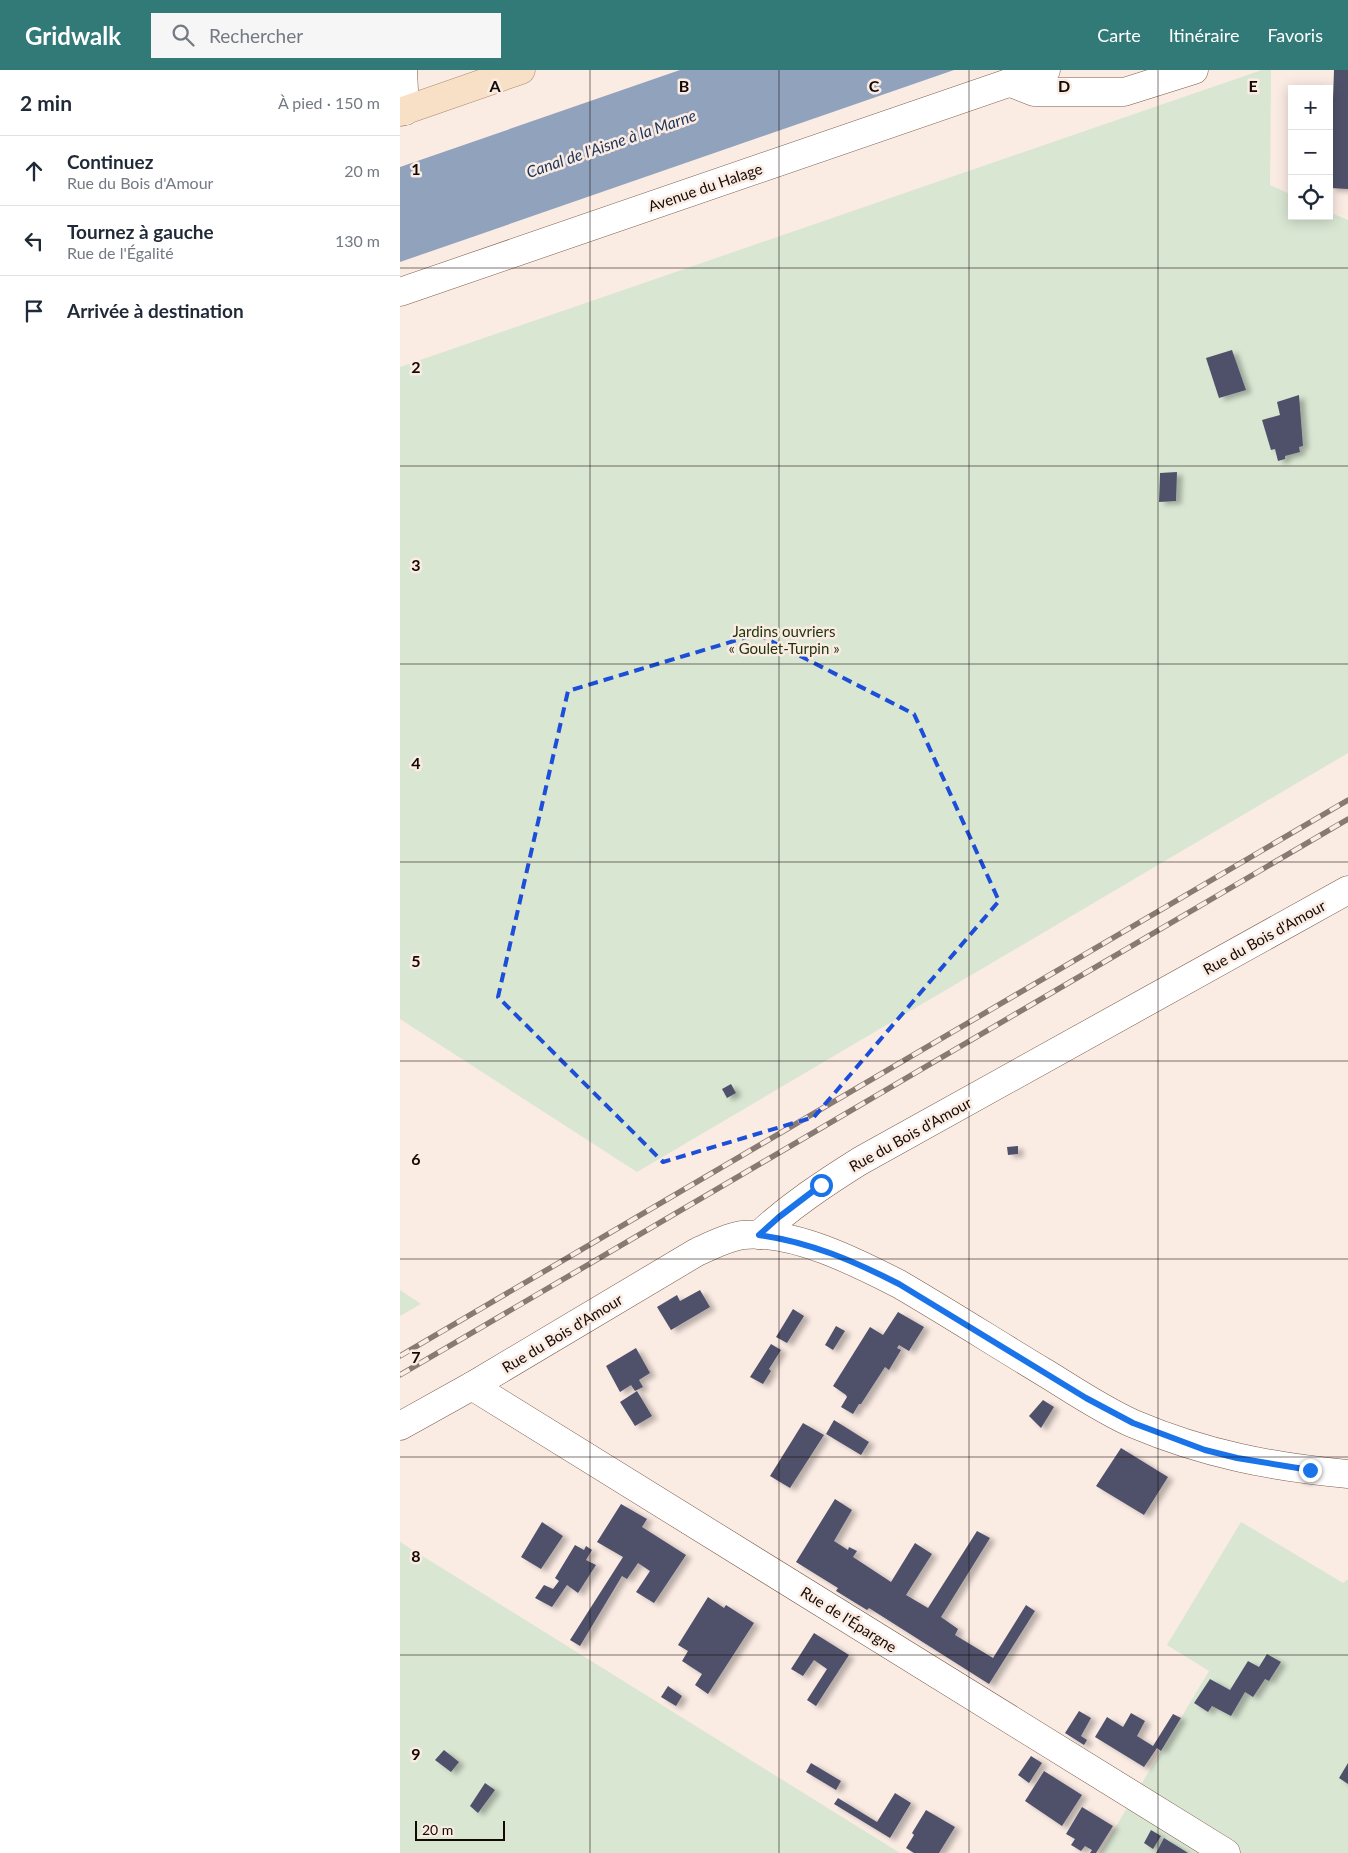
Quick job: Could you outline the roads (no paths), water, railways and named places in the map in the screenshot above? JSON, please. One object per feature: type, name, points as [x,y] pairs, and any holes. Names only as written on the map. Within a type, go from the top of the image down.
[{"type":"main road","points":[[402,112],[521,70]]},
{"type":"street","points":[[402,112],[403,70]]},
{"type":"street","name":"Avenue du Halage","points":[[400,292],[1046,70]]},
{"type":"street","points":[[1011,82],[1034,92],[1124,92],[1194,70]]},
{"type":"street","name":"Rue du Bois d'Amour","points":[[400,1426],[472,1386],[697,1252],[723,1240],[742,1235],[759,1235],[821,1185],[860,1160],[1348,890]]},
{"type":"street","points":[[759,1235],[814,1246],[871,1270],[933,1304],[1086,1398],[1133,1423],[1205,1450],[1237,1458],[1301,1469],[1348,1474]]},
{"type":"street","name":"Rue de l'Épargne","points":[[472,1386],[1226,1853]]},
{"type":"water","name":"Canal de l'Aisne à la Marne","points":[[680,70],[954,70],[400,262],[400,167]]},
{"type":"railway","points":[[400,1356],[1348,800]]},
{"type":"railway","points":[[400,1375],[1348,819]]},
{"type":"park label","name":"Jardins ouvriers « Goulet-Turpin »","points":[[784,640]]}]
